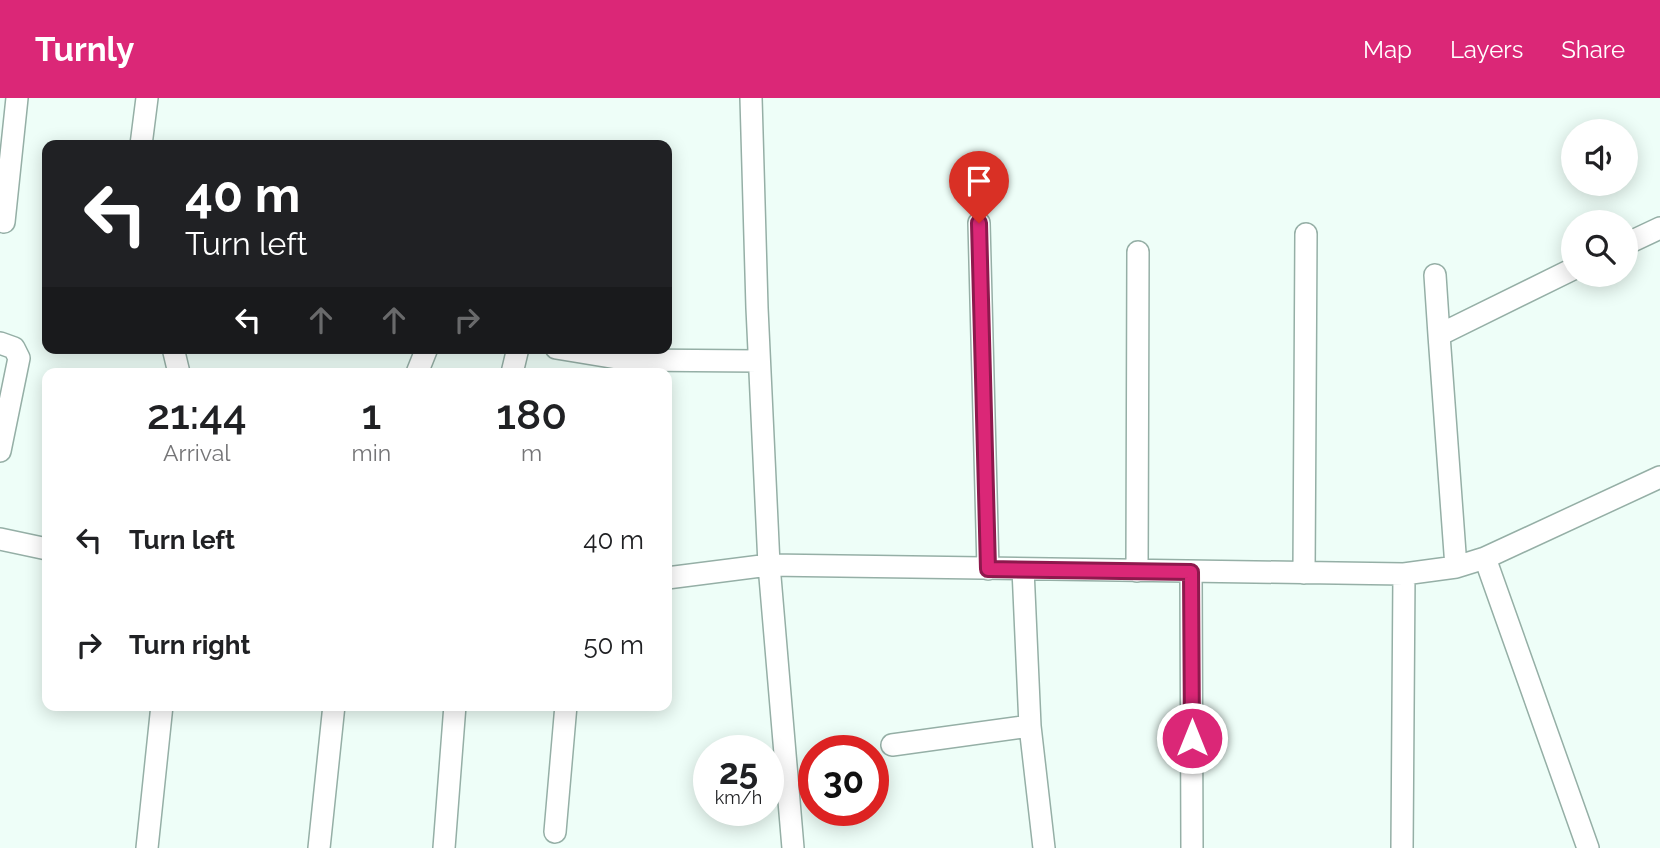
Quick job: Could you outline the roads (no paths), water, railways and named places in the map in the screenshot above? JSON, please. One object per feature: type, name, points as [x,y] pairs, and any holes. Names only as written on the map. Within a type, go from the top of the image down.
[{"type":"street","points":[[4,222],[17,98]]},
{"type":"street","points":[[142,140],[147,98]]},
{"type":"street","points":[[751,98],[759,361],[769,565],[793,848]]},
{"type":"street","points":[[979,223],[988,569]]},
{"type":"street","points":[[1638,238],[1660,228]]},
{"type":"street","points":[[1304,573],[1306,234]]},
{"type":"street","points":[[1137,571],[1138,252]]},
{"type":"street","points":[[1435,275],[1456,567]]},
{"type":"street","points":[[1439,335],[1561,275]]},
{"type":"street","points":[[0,343],[14,348],[19,358],[0,451]]},
{"type":"street","points":[[592,354],[629,360],[759,361]]},
{"type":"street","points":[[672,577],[769,565],[1404,574],[1456,567],[1485,558],[1660,477]]},
{"type":"street","points":[[0,540],[42,548]]},
{"type":"street","points":[[1485,558],[1588,848]]},
{"type":"street","points":[[1023,569],[1030,726],[1044,848]]},
{"type":"street","points":[[1191,572],[1192,848]]},
{"type":"street","points":[[1402,848],[1404,574]]},
{"type":"street","points":[[147,848],[161,711]]},
{"type":"street","points":[[319,848],[333,711]]},
{"type":"street","points":[[444,848],[455,711]]},
{"type":"street","points":[[555,832],[565,711]]},
{"type":"street","points":[[892,746],[1030,726]]}]
